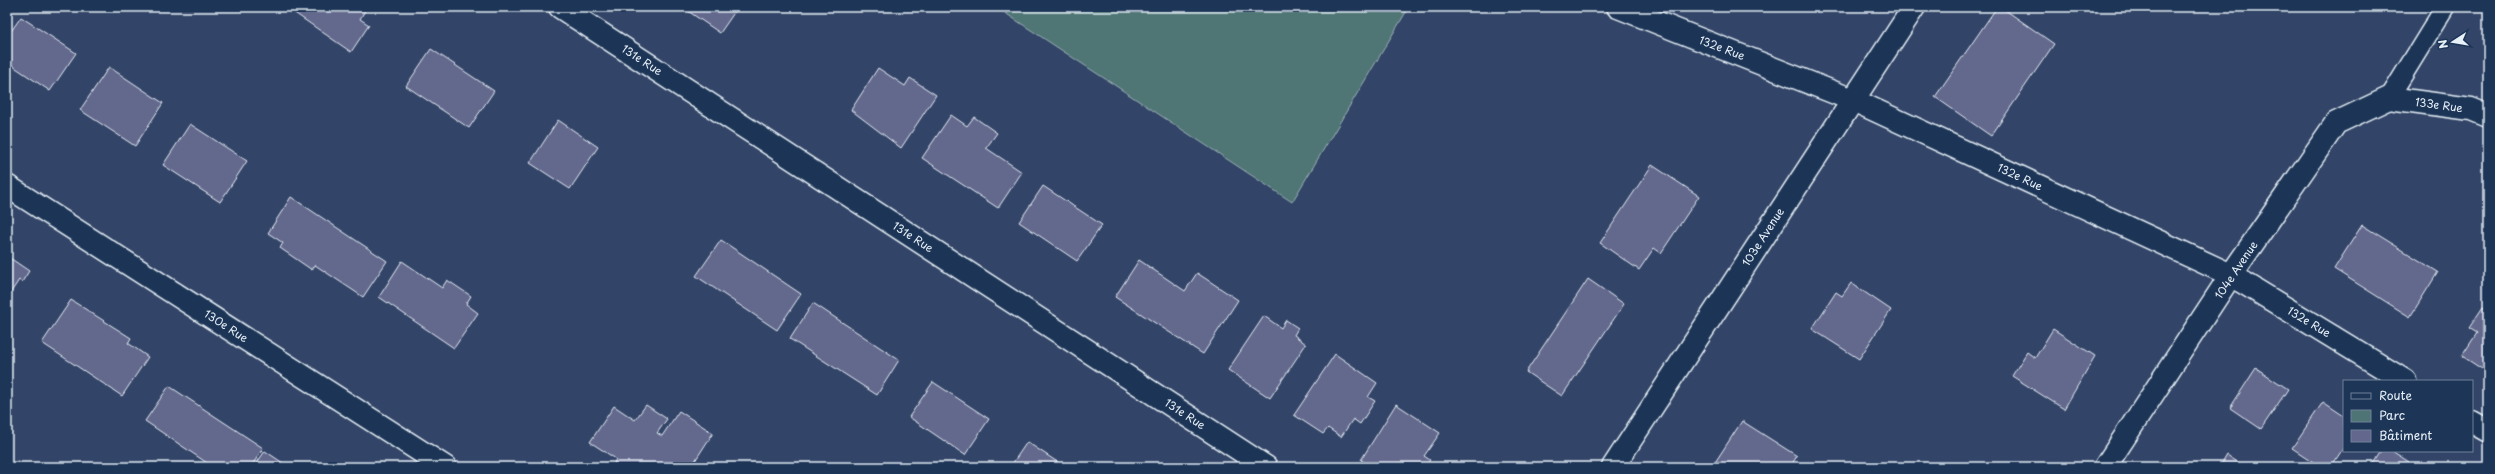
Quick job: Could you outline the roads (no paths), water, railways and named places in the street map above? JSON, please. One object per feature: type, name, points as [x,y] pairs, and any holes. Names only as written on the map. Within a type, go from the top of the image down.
[{"type":"street","name":"131e Rue","points":[[560,7],[1266,467]]},
{"type":"street","name":"132e Rue","points":[[1618,7],[1853,100],[2231,275],[2403,380]]},
{"type":"street","name":"103e Avenue","points":[[1613,467],[1914,7]]},
{"type":"street","name":"133e Rue","points":[[2389,98],[2471,109],[2488,116]]},
{"type":"street","name":"104e Avenue","points":[[2105,467],[2231,275],[2336,123],[2389,98]]},
{"type":"street","name":"130e Rue","points":[[7,186],[445,467]]},
{"type":"street","points":[[2473,423],[2488,432]]},
{"type":"lane","points":[[2389,98],[2445,7]]}]
